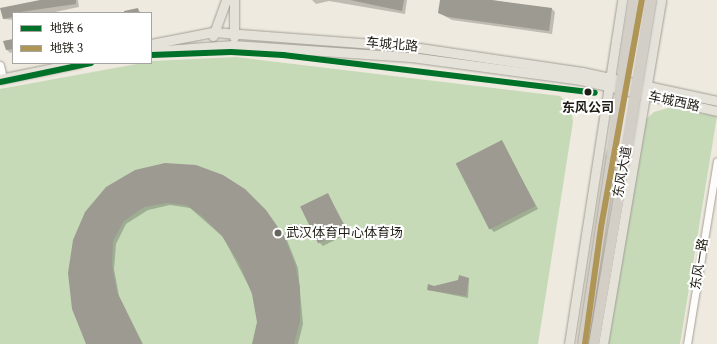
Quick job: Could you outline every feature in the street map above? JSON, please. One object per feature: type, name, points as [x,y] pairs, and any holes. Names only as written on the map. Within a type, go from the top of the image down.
[{"type":"highway","name":"东风大道","points":[[583,344],[634,0]]},
{"type":"highway","name":"东风大道","points":[[594,344],[651,0]]},
{"type":"main road","points":[[212,44],[213,32],[226,0]]},
{"type":"main road","points":[[233,45],[234,0]]},
{"type":"main road","points":[[568,344],[622,0]]},
{"type":"main road","points":[[603,344],[647,92],[661,0]]},
{"type":"main road","name":"车城北路","points":[[152,44],[213,32],[234,32],[413,47],[609,83],[630,93]]},
{"type":"main road","name":"车城北路","points":[[152,51],[212,44],[233,45],[411,57],[609,83],[632,83]]},
{"type":"main road","points":[[1,73],[42,64]]},
{"type":"main road","points":[[1,73],[70,64]]},
{"type":"main road","name":"车城西路","points":[[632,83],[647,92],[717,111]]},
{"type":"main road","name":"车城西路","points":[[630,93],[647,92],[717,101]]},
{"type":"street","name":"东风一路","points":[[687,344],[717,160]]},
{"type":"green space","name":"武汉体育中心体育场","points":[[236,57],[560,96],[571,108],[573,122],[538,344],[0,344],[0,89],[137,64],[152,64],[153,61]]},
{"type":"green space","points":[[668,108],[717,116],[680,344],[605,344],[644,121],[654,112]]},
{"type":"building","points":[[40,0],[76,0],[76,4],[12,12],[12,17],[3,19],[0,8]]},
{"type":"building","points":[[350,0],[404,0],[402,11]]},
{"type":"building","points":[[440,0],[492,0],[552,8],[549,31],[448,17],[438,13]]},
{"type":"building","points":[[138,8],[139,12],[124,12]]},
{"type":"building","points":[[12,39],[12,49],[6,50],[3,41]]},
{"type":"building","points":[[502,140],[536,206],[489,230],[456,164]]},
{"type":"building","points":[[165,163],[196,165],[223,175],[245,189],[266,210],[284,236],[295,264],[300,288],[300,321],[294,344],[252,344],[257,322],[252,294],[239,263],[222,236],[202,216],[186,205],[167,203],[144,207],[124,221],[113,241],[112,265],[117,292],[142,344],[86,344],[72,309],[68,273],[73,240],[85,212],[106,187],[135,170]]},
{"type":"building","points":[[328,193],[346,230],[318,243],[300,207]]},
{"type":"building","points":[[459,275],[469,278],[466,296],[427,290],[428,284],[434,286],[458,280]]},
{"type":"metro line","name":"3","points":[[585,344],[601,227],[642,0]]},
{"type":"metro line","name":"6","points":[[152,55],[231,52],[283,55],[595,93]]},
{"type":"metro line","name":"6","points":[[0,82],[86,64]]},
{"type":"place","name":"东风公司","points":[[588,92]]},
{"type":"place","name":"武汉体育中心体育场","points":[[278,233]]}]
